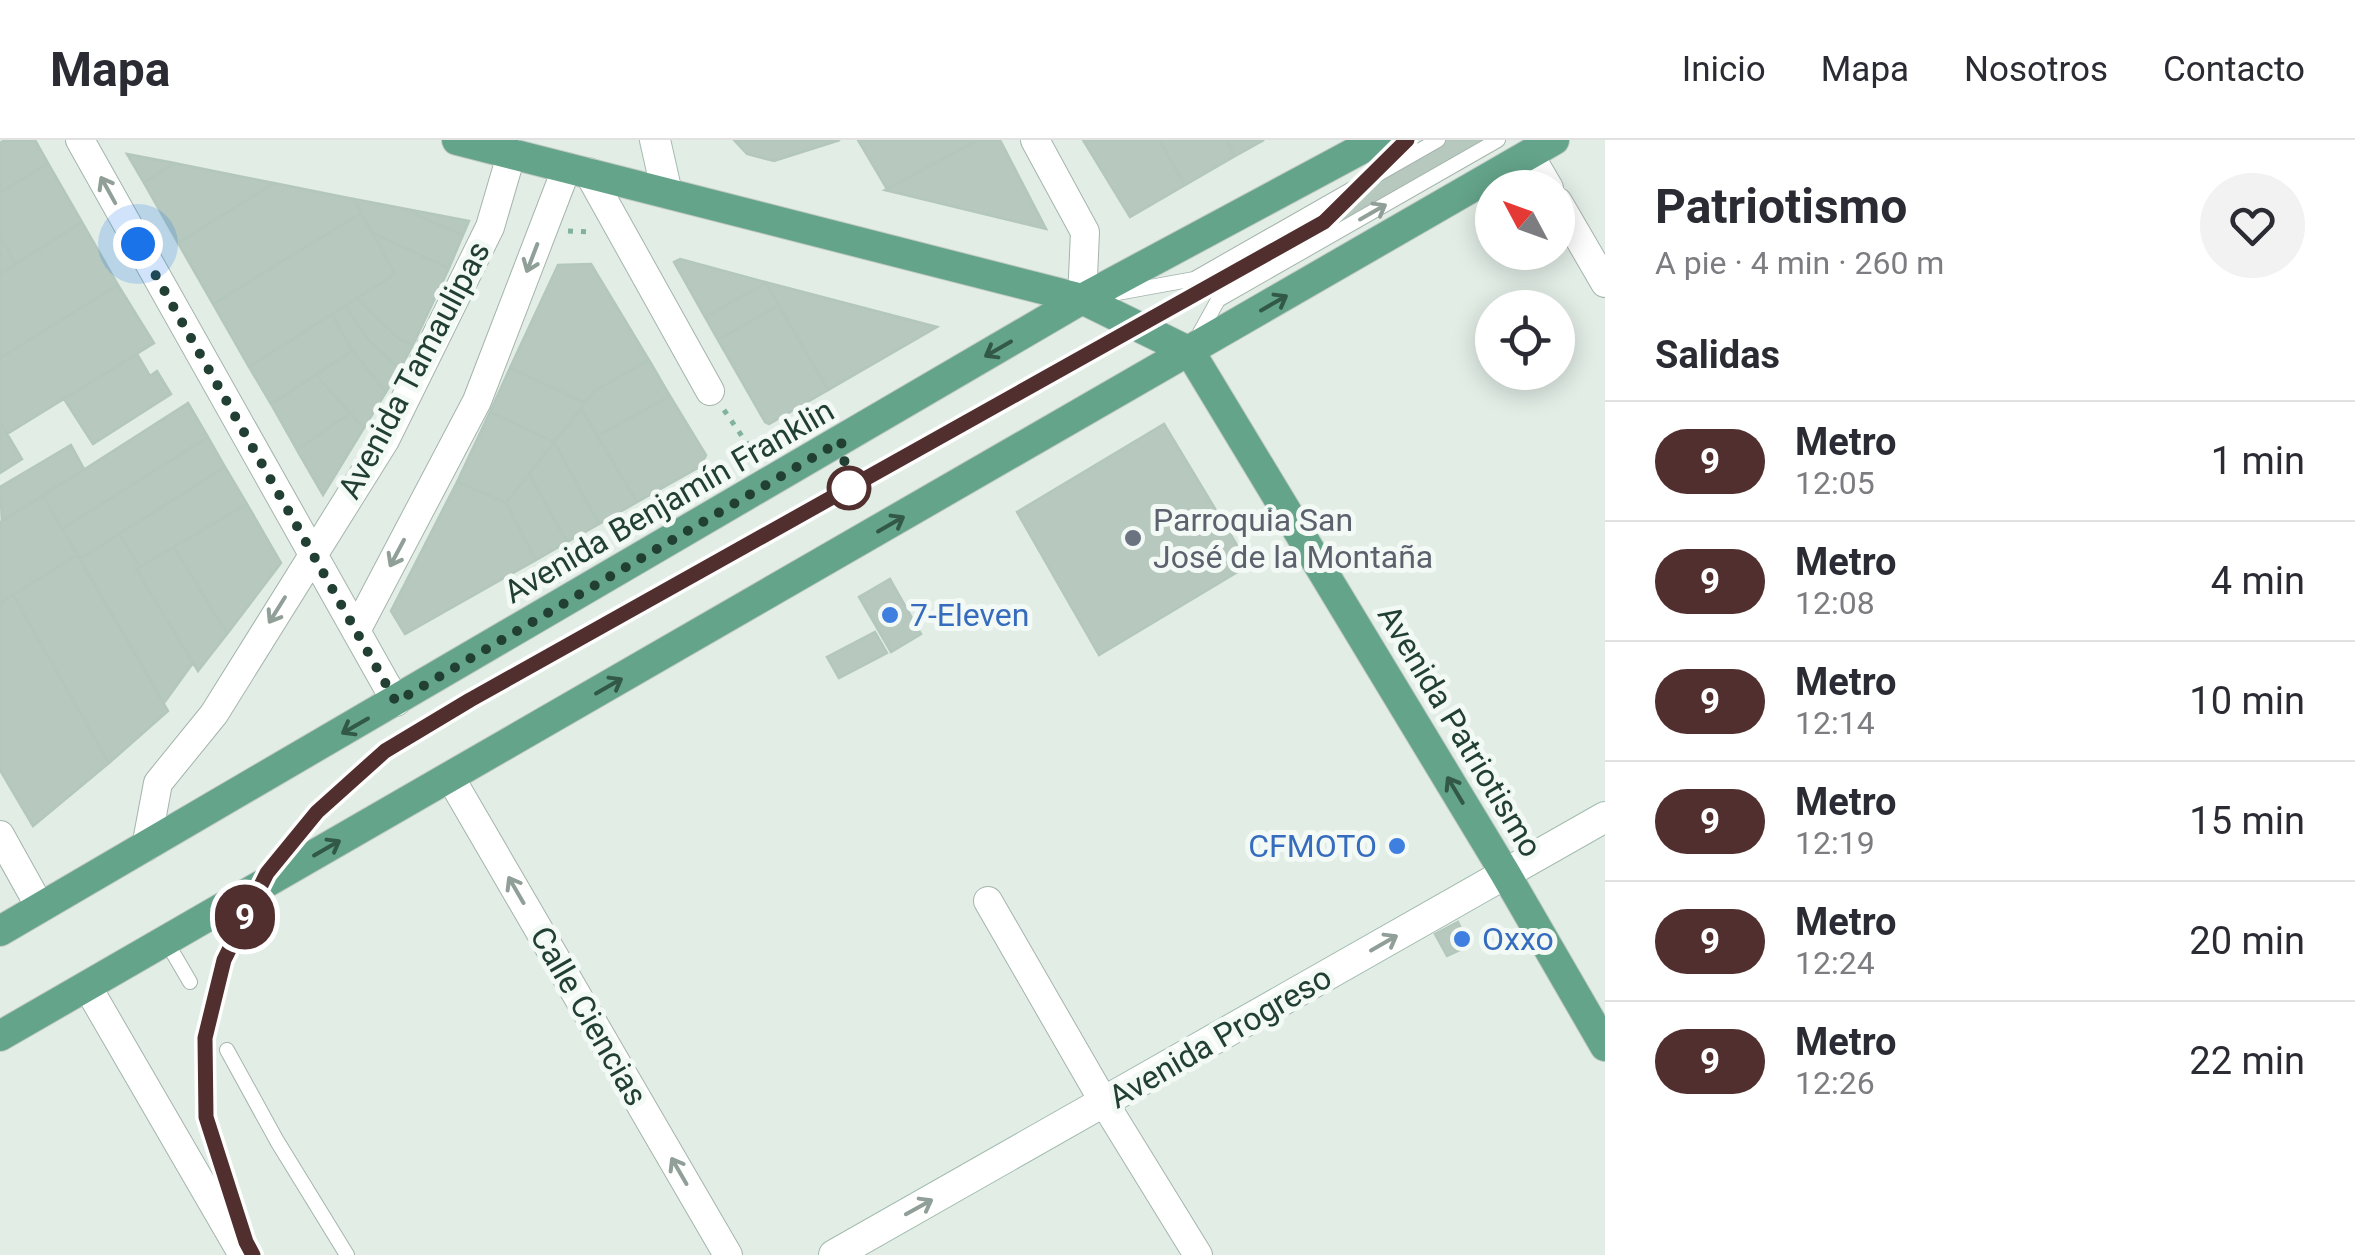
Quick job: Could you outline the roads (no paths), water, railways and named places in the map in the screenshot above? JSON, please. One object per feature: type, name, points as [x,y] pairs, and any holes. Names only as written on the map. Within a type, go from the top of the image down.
[{"type":"main road","points":[[457,140],[514,146],[578,169],[1082,299],[1190,352]]},
{"type":"main road","name":"Avenida Benjamín Franklin","points":[[0,931],[1082,299],[1378,140]]},
{"type":"main road","points":[[0,1036],[1542,147]]},
{"type":"main road","name":"Avenida Patriotismo","points":[[1190,352],[1605,1046]]},
{"type":"street","points":[[80,140],[396,702]]},
{"type":"street","points":[[655,140],[667,192]]},
{"type":"street","points":[[1035,140],[1085,232],[1082,299]]},
{"type":"street","name":"Avenida Tamaulipas","points":[[146,847],[158,783],[214,714],[385,440],[490,227],[514,146]]},
{"type":"street","points":[[578,169],[715,398]]},
{"type":"street","name":"Avenida Tamaulipas","points":[[356,631],[477,401],[578,169]]},
{"type":"street","points":[[1575,232],[1605,284]]},
{"type":"street","name":"Calle Ciencias","points":[[450,777],[728,1255]]},
{"type":"street","name":"Avenida Progreso","points":[[834,1255],[1605,817]]},
{"type":"street","points":[[0,835],[40,907]]},
{"type":"street","points":[[988,901],[1104,1104],[1198,1255]]},
{"type":"street","points":[[87,986],[243,1255]]},
{"type":"lane","points":[[1082,299],[1194,279],[1438,140]]},
{"type":"lane","points":[[1190,352],[1218,300],[1498,140]]},
{"type":"lane","points":[[166,941],[190,982]]},
{"type":"lane","points":[[228,1050],[277,1141],[348,1255]]},
{"type":"metro line","name":"9","points":[[253,1255],[206,1117],[205,1038],[224,960],[267,873],[317,812],[385,751],[470,700],[1324,222],[1407,140]]},
{"type":"place","name":"Parroquia San José de la Montaña","points":[[1133,538]]},
{"type":"place","name":"7-Eleven","points":[[890,615]]},
{"type":"place","name":"CFMOTO","points":[[1397,846]]},
{"type":"place","name":"Oxxo","points":[[1462,939]]}]
